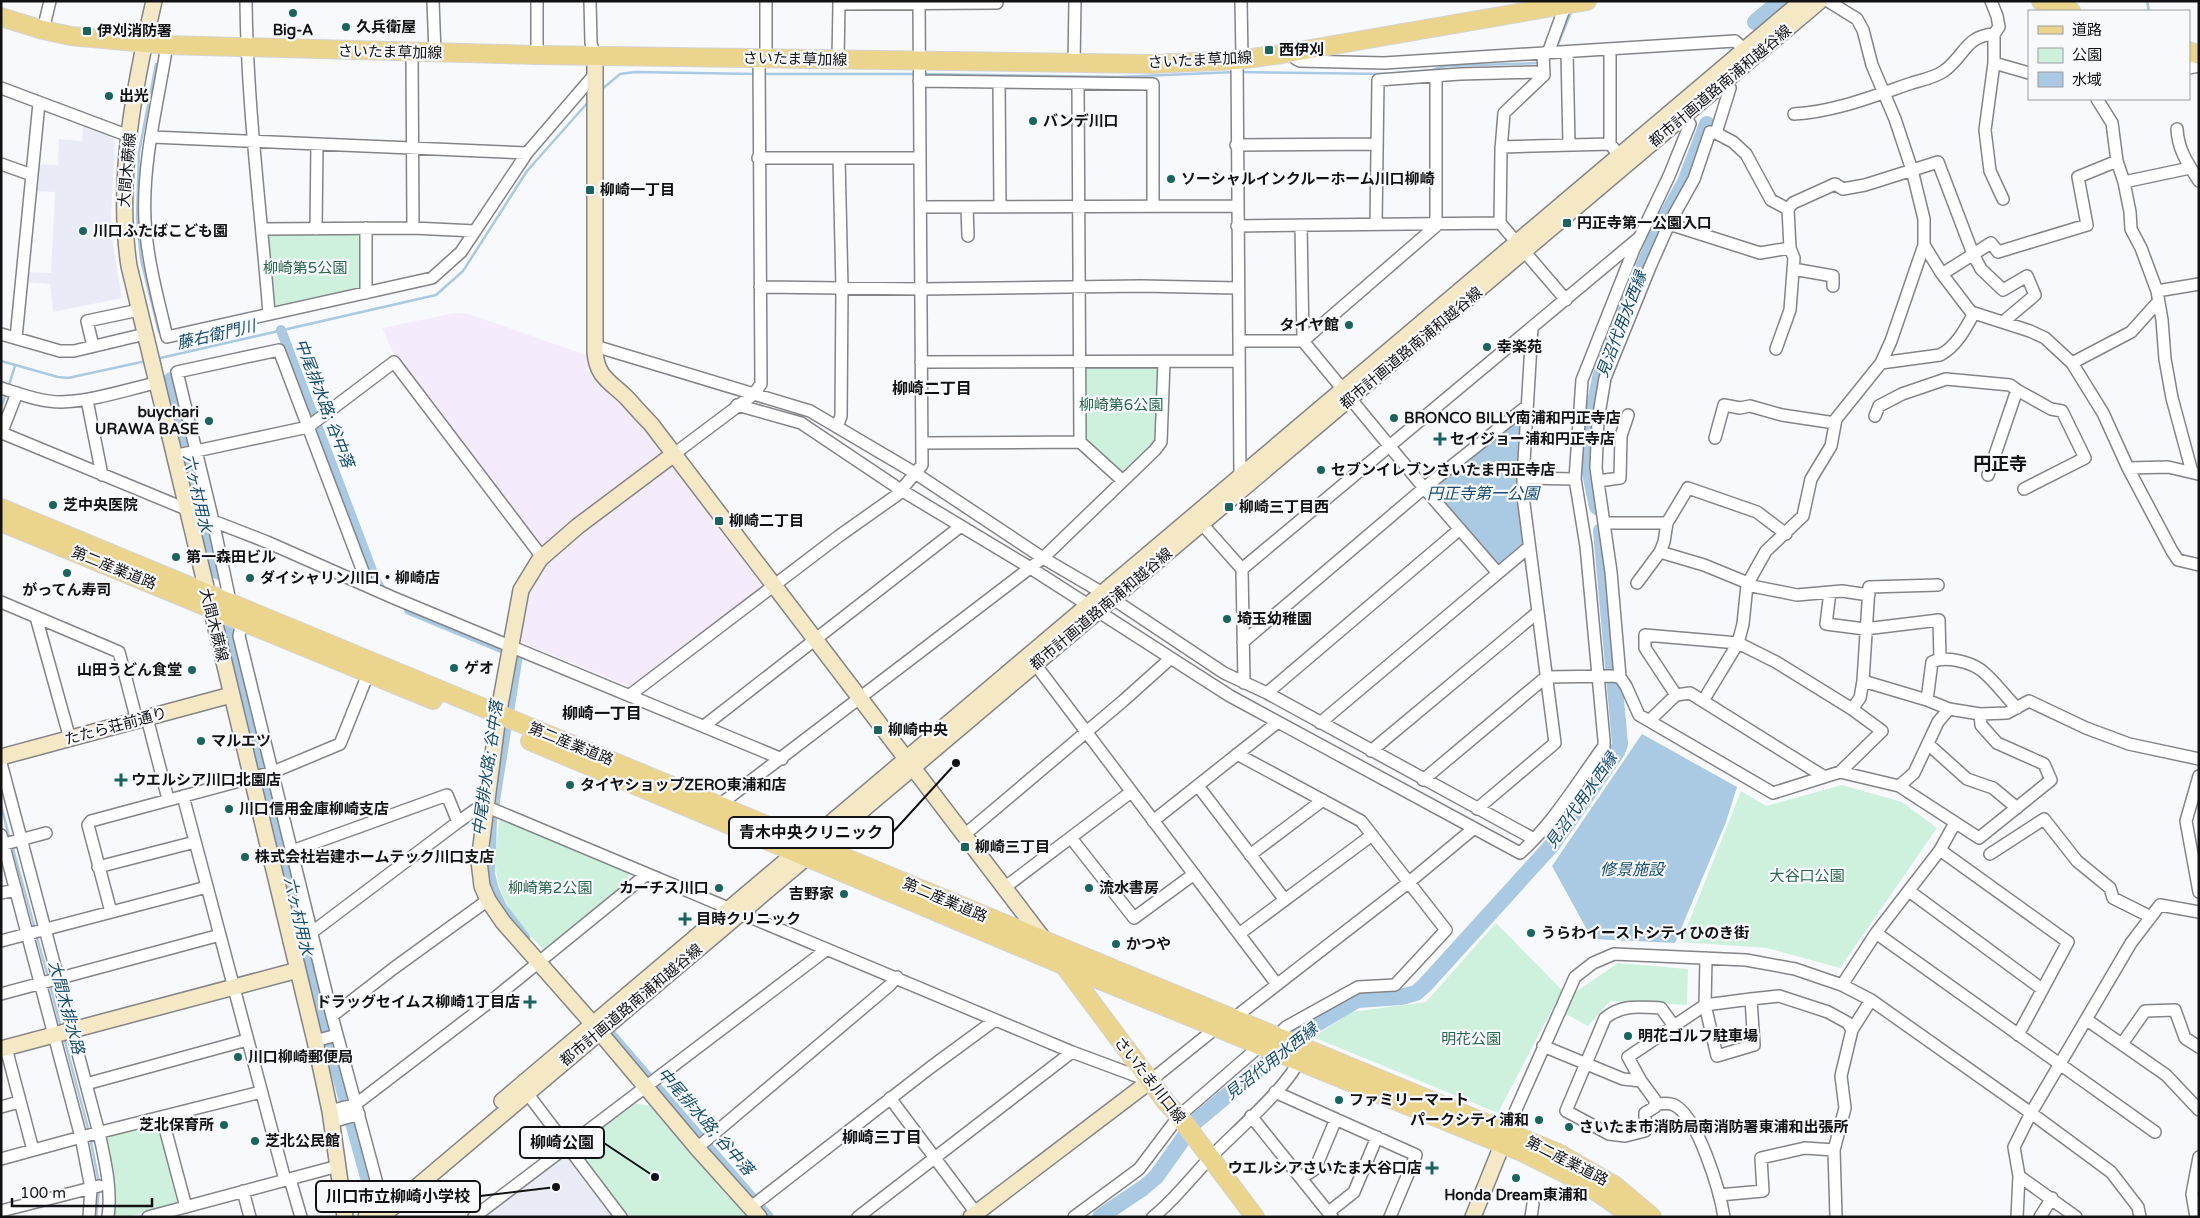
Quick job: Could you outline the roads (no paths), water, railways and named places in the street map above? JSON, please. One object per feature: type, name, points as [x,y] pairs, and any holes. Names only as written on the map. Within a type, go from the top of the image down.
[{"type":"main road","points":[[2041,1],[2068,10]]},
{"type":"main road","name":"さいたま草加線","points":[[1,17],[43,30],[94,39],[167,46],[595,56],[760,66],[838,59],[1152,64],[1239,59],[1293,52],[1574,3]]},
{"type":"main road","name":"第二産業道路","points":[[1,508],[84,543],[368,674],[662,781],[808,850],[1063,965],[1216,1028],[1283,1047],[1504,1138],[1582,1165],[1614,1185],[1652,1217]]},
{"type":"main road","name":"第二産業道路","points":[[1,522],[225,607],[808,850],[1046,942],[1234,1018],[1283,1047]]},
{"type":"main road","name":"さいたま川口線","points":[[1046,942],[1150,1081],[1256,1217]]},
{"type":"main road","name":"第二産業道路","points":[[1504,1138],[1524,1153],[1584,1183],[1633,1217]]},
{"type":"street","points":[[43,30],[50,1]]},
{"type":"street","name":"大間木蕨線","points":[[154,1],[129,136],[124,181],[124,215],[129,266],[186,509],[225,607],[231,695],[316,1041],[331,1116],[344,1217]]},
{"type":"street","points":[[246,1],[246,48],[269,314]]},
{"type":"street","points":[[433,1],[435,53]]},
{"type":"street","points":[[537,1],[537,55]]},
{"type":"street","points":[[590,1],[591,43],[595,56],[595,360],[601,375],[626,397],[651,424],[963,836],[1046,942]]},
{"type":"street","points":[[766,1],[760,66],[758,158],[761,384],[754,394],[578,526],[542,556],[521,590],[510,652],[504,724],[485,806],[479,861],[482,886],[488,900],[503,922],[544,959],[650,1083],[697,1148],[755,1212],[890,1098],[995,1020]]},
{"type":"street","points":[[1074,63],[1075,1]]},
{"type":"street","points":[[1240,477],[1236,145],[1241,1]]},
{"type":"street","name":"都市計画道路南浦和越谷線","points":[[1520,248],[1614,150],[1745,50],[1802,1]]},
{"type":"street","name":"都市計画道路南浦和越谷線","points":[[1108,596],[1202,524],[1348,393],[1520,248],[1684,116],[1820,1]]},
{"type":"street","points":[[1991,1],[1998,16],[1999,27],[1994,34],[1994,63],[1985,130],[1990,171],[2003,199]]},
{"type":"street","points":[[838,59],[839,2],[997,3]]},
{"type":"street","points":[[630,695],[901,490],[922,465],[918,3]]},
{"type":"street","points":[[1566,300],[1500,223],[1501,146],[1504,113],[1544,75],[1545,53],[1574,3]]},
{"type":"street","points":[[1703,700],[1738,643],[1743,624],[1748,584],[1766,551],[1803,516],[1811,479],[1831,446],[1836,419],[1881,363],[1924,245],[1924,219],[1912,170],[1885,92],[1872,65],[1863,30],[1857,19],[1837,3]]},
{"type":"street","points":[[1794,114],[1817,113],[1943,72],[1963,53],[1974,39],[1982,35],[1994,34]]},
{"type":"street","points":[[1293,52],[1296,59],[1300,61],[1384,64],[1735,41],[1745,50]]},
{"type":"street","points":[[167,46],[152,137],[145,220],[150,268],[167,337],[432,278],[461,252],[527,153],[594,81]]},
{"type":"street","points":[[1501,146],[1569,145],[1614,150],[1610,49]]},
{"type":"street","points":[[412,52],[413,228]]},
{"type":"street","points":[[1567,52],[1569,145]]},
{"type":"street","points":[[1994,63],[2028,73]]},
{"type":"street","points":[[1376,224],[1378,80],[1536,72],[1544,75]]},
{"type":"street","points":[[1239,341],[1303,341],[1436,226],[1436,76]]},
{"type":"street","points":[[919,81],[1153,84],[1153,206]]},
{"type":"street","points":[[1716,133],[1730,88],[1725,82]]},
{"type":"street","points":[[999,83],[1000,207]]},
{"type":"street","points":[[1078,84],[1078,362],[1080,442]]},
{"type":"street","points":[[1,88],[129,136]]},
{"type":"street","points":[[2098,100],[2112,123],[2117,160],[2130,212],[2131,229],[2141,248],[2158,297],[2165,359],[2172,398],[2195,473],[2168,467],[2128,468]]},
{"type":"street","points":[[16,338],[39,103]]},
{"type":"street","points":[[737,405],[801,423],[901,490],[1029,567],[1230,696],[1520,853],[1534,839],[1604,746],[1586,546],[1575,479],[1582,380],[1640,237],[1669,176],[1690,124],[1684,116]]},
{"type":"street","points":[[2177,130],[2177,140],[2190,168],[2199,181]]},
{"type":"street","points":[[1788,209],[1771,200],[1746,154],[1733,142],[1710,132],[1694,179],[1669,224],[1605,378],[1598,420],[1596,468],[1606,523],[1616,676],[1626,686],[1638,715],[1773,793],[1822,776],[1840,772],[1899,786],[1979,838],[2051,780],[2044,764],[1997,743],[1981,725],[1980,714]]},
{"type":"street","points":[[152,137],[527,153]]},
{"type":"street","points":[[316,229],[317,144]]},
{"type":"street","points":[[1236,145],[1377,144]]},
{"type":"street","points":[[758,158],[920,158]]},
{"type":"street","points":[[837,427],[840,416],[842,288],[839,158]]},
{"type":"street","points":[[1942,274],[1992,243],[1998,252],[2087,225],[2078,178],[2117,160]]},
{"type":"street","points":[[1776,349],[1790,310],[1794,258],[1790,248],[1788,209],[1793,203],[1835,184],[1843,189],[1865,185],[1938,162],[1973,254],[1981,269],[2003,290],[2027,276],[2034,295],[2003,322]]},
{"type":"street","points":[[1,164],[32,175]]},
{"type":"street","points":[[2124,182],[2190,168]]},
{"type":"street","points":[[920,207],[1237,206]]},
{"type":"street","points":[[967,207],[968,236]]},
{"type":"street","points":[[1238,226],[1500,223]]},
{"type":"street","points":[[1669,224],[1760,253],[1790,248]]},
{"type":"street","points":[[1301,225],[1303,341],[1348,393],[1424,488],[1497,572]]},
{"type":"street","points":[[366,228],[366,293]]},
{"type":"street","points":[[262,229],[413,228],[475,231]]},
{"type":"street","points":[[1242,569],[1640,237]]},
{"type":"street","points":[[1924,245],[1958,296],[1974,313],[2045,338],[2072,363],[2103,413],[2128,468],[2178,560],[2199,565]]},
{"type":"street","points":[[1793,269],[1833,276],[1833,286]]},
{"type":"street","points":[[2072,363],[2131,332],[2158,297],[2199,284]]},
{"type":"street","points":[[760,287],[921,289],[1079,286],[1238,288]]},
{"type":"street","points":[[93,346],[87,321],[139,310]]},
{"type":"street","points":[[1881,363],[1945,353],[1962,334],[1974,313]]},
{"type":"street","points":[[1476,809],[1555,743],[1529,547],[1522,478],[1532,328]]},
{"type":"street","points":[[1,334],[60,351],[74,351],[93,346],[146,339]]},
{"type":"street","points":[[595,346],[810,411],[915,473],[1043,558],[1108,596],[1224,673],[1267,693],[1346,738],[1534,839]]},
{"type":"street","points":[[364,584],[365,577],[279,350],[177,372],[213,521],[225,607],[240,636],[311,933],[383,1212]]},
{"type":"street","points":[[922,362],[1239,361]]},
{"type":"street","points":[[173,456],[308,427],[394,362],[542,556]]},
{"type":"street","points":[[718,806],[1043,558],[1123,482],[1161,442],[1164,362]]},
{"type":"street","points":[[1,388],[60,402],[87,400],[155,378]]},
{"type":"street","points":[[1875,416],[1879,406],[1902,394],[1946,379],[2010,385],[2051,409],[2062,411],[2085,458],[2024,489]]},
{"type":"street","points":[[1988,475],[2017,390]]},
{"type":"street","points":[[17,393],[1,433],[186,509]]},
{"type":"street","name":"都市計画道路南浦和越谷線","points":[[383,1212],[600,1024],[1108,596],[1240,477],[1348,393]]},
{"type":"street","points":[[87,400],[102,475]]},
{"type":"street","points":[[1243,642],[1424,488],[1527,406]]},
{"type":"street","points":[[1715,438],[1724,406],[1740,408],[1750,406],[1782,415],[1835,423]]},
{"type":"street","points":[[1598,481],[1620,478],[1621,436],[1628,416]]},
{"type":"street","points":[[922,443],[1080,442],[1123,482]]},
{"type":"street","points":[[1522,478],[1575,479]]},
{"type":"street","points":[[1637,584],[1660,552],[1664,542],[1667,523],[1688,488],[1757,512],[1786,534]]},
{"type":"street","points":[[213,521],[364,584],[510,652],[630,695],[782,759]]},
{"type":"street","points":[[1606,523],[1667,523]]},
{"type":"street","points":[[1202,524],[1242,569],[1244,683]]},
{"type":"street","points":[[704,726],[961,526]]},
{"type":"street","points":[[1267,693],[1460,529]]},
{"type":"street","points":[[1320,722],[1529,547]]},
{"type":"street","points":[[1660,552],[1704,565],[1748,584],[1797,595],[1842,591],[1869,594]]},
{"type":"street","points":[[1852,709],[1860,698],[1863,681],[1869,587],[1938,585]]},
{"type":"street","points":[[1830,592],[1826,624],[1865,629],[1939,620],[1940,659]]},
{"type":"street","points":[[1,602],[119,652],[168,799]]},
{"type":"street","name":"都市計画道路南浦和越谷線","points":[[909,765],[1035,664],[1094,608]]},
{"type":"street","points":[[1371,751],[1538,612]]},
{"type":"street","points":[[36,617],[70,739]]},
{"type":"street","points":[[1676,695],[1645,648],[1645,635],[1738,643],[1776,662],[1852,709],[1882,731],[1840,772]]},
{"type":"street","points":[[963,836],[1171,658]]},
{"type":"street","points":[[1927,700],[1932,662],[1940,659],[1961,662],[1980,670],[2017,708]]},
{"type":"street","points":[[1035,664],[1276,983]]},
{"type":"street","points":[[111,912],[88,825],[91,821],[272,772],[340,744],[368,674]]},
{"type":"street","points":[[1423,780],[1546,677],[1616,676]]},
{"type":"street","points":[[1863,681],[1927,700],[1950,709],[1980,714],[2007,713],[2029,701],[2086,728],[2129,744],[2199,759]]},
{"type":"street","points":[[1649,721],[1676,695],[1690,692],[1822,776]]},
{"type":"street","name":"たたら荘前通り","points":[[1,757],[231,695]]},
{"type":"street","points":[[1899,786],[1914,773],[1938,722],[1950,709]]},
{"type":"street","points":[[1153,821],[1278,722]]},
{"type":"street","points":[[1338,755],[1346,738]]},
{"type":"street","points":[[1928,744],[1967,779],[1994,788],[2017,808]]},
{"type":"street","points":[[1153,1217],[1167,1213],[1210,1158],[1296,1069],[1283,1047],[1286,1027],[1358,987],[1395,985],[1446,930],[1361,821],[1238,754]]},
{"type":"street","points":[[1,763],[86,1084],[90,1135],[99,1185],[110,1198],[108,1217]]},
{"type":"street","points":[[2199,776],[2186,821],[2199,892]]},
{"type":"street","points":[[1198,786],[1285,900]]},
{"type":"street","points":[[1004,888],[1131,792]]},
{"type":"street","points":[[292,851],[447,795],[458,822]]},
{"type":"street","points":[[183,796],[261,1092],[287,1180],[301,1217]]},
{"type":"street","points":[[1250,855],[1323,800]]},
{"type":"street","points":[[292,942],[311,933],[458,822],[475,810],[485,806],[826,950],[897,977],[1072,1052],[1150,1081]]},
{"type":"street","points":[[1990,854],[2044,819],[2077,861],[2110,888],[2113,898],[2151,917]]},
{"type":"street","points":[[1842,985],[1876,933],[1940,850],[1955,823]]},
{"type":"street","points":[[1234,1018],[1276,983],[1408,883],[1473,828]]},
{"type":"street","points":[[46,833],[22,839],[2,841],[55,1035],[90,1135],[99,1185],[90,1217]]},
{"type":"street","points":[[1239,934],[1372,835]]},
{"type":"street","points":[[1071,838],[1134,918],[1194,874]]},
{"type":"street","points":[[98,866],[195,842]]},
{"type":"street","points":[[1940,850],[2068,942],[2018,1034]]},
{"type":"street","points":[[331,1116],[357,1109],[647,874]]},
{"type":"street","points":[[1,942],[207,887]]},
{"type":"street","points":[[1,893],[16,890]]},
{"type":"street","points":[[1909,891],[2042,989]]},
{"type":"street","points":[[332,1016],[394,968],[488,900]]},
{"type":"street","points":[[2017,1217],[2019,1176],[2014,1147],[2060,1064],[2132,943],[2160,905],[2199,912]]},
{"type":"street","points":[[1876,933],[2155,1132]]},
{"type":"street","points":[[1,994],[220,936]]},
{"type":"street","points":[[474,1217],[826,950]]},
{"type":"street","points":[[1473,1217],[1543,1046],[1575,977],[1593,963],[1614,954],[1746,960],[1795,969],[1842,985],[1871,1000],[2032,1113],[2111,1172],[2138,1207],[2140,1217]]},
{"type":"street","points":[[1706,958],[1705,1005],[1717,1056],[1754,1045],[1751,999]]},
{"type":"street","points":[[33,1150],[4,1049],[298,970]]},
{"type":"street","points":[[697,1148],[890,985],[897,977]]},
{"type":"street","points":[[1674,1026],[1661,1008],[1631,1007],[1615,1010],[1605,1018],[1566,1111],[1609,1134],[1625,1136],[1645,1131],[1645,1113],[1655,1107],[1655,1100],[1641,1081],[1628,1058],[1705,1005],[1779,996],[1828,1012],[1848,1023],[1852,1030]]},
{"type":"street","points":[[1836,1217],[1834,1150],[1845,1108],[1840,1076],[1852,1030],[1871,1000]]},
{"type":"street","points":[[2122,1044],[2145,1010],[2175,1010],[2186,1038],[2199,1047]]},
{"type":"street","points":[[2087,1020],[2166,1075],[2199,1110]]},
{"type":"street","name":"都市計画道路南浦和越谷線","points":[[366,1217],[383,1212],[527,1093],[600,1024]]},
{"type":"street","points":[[890,1098],[975,1215],[1216,1028]]},
{"type":"street","points":[[316,1041],[337,1035]]},
{"type":"street","points":[[86,1084],[248,1040]]},
{"type":"street","points":[[1543,1046],[1623,1080],[1641,1081]]},
{"type":"street","points":[[1074,1217],[1139,1169],[1180,1118],[1283,1047]]},
{"type":"street","points":[[858,1217],[1072,1052]]},
{"type":"street","points":[[1,1159],[261,1092]]},
{"type":"street","points":[[1275,1092],[1416,1155],[1390,1217]]},
{"type":"street","points":[[527,1093],[622,1217]]},
{"type":"street","points":[[1,1107],[20,1102]]},
{"type":"street","points":[[1655,1104],[1673,1104],[1681,1109],[1690,1120],[1705,1152],[1724,1217]]},
{"type":"street","points":[[1252,1116],[1330,1214],[1354,1192],[1377,1137]]},
{"type":"street","points":[[162,1117],[186,1207]]},
{"type":"street","points":[[1301,1178],[1315,1169],[1336,1119]]},
{"type":"street","points":[[1719,1195],[1763,1191],[1761,1158],[1805,1148],[1834,1150]]},
{"type":"street","points":[[2196,1217],[2192,1194],[2199,1158]]},
{"type":"street","points":[[156,1216],[338,1166]]},
{"type":"street","points":[[2019,1176],[2076,1217]]},
{"type":"street","points":[[1,1211],[99,1185]]},
{"type":"street","points":[[242,1191],[250,1217]]},
{"type":"street","points":[[2040,1217],[2052,1198]]},
{"type":"street","points":[[1531,1217],[1533,1204]]},
{"type":"water","name":"円正寺第一公園","points":[[1522,417],[1517,479],[1525,540],[1523,545],[1501,564],[1497,565],[1434,491],[1435,486]]},
{"type":"water","name":"修景施設","points":[[1642,734],[1737,787],[1726,822],[1675,943],[1592,939],[1552,866]]},
{"type":"waterway","name":"見沼代用水西縁","points":[[1755,22],[1780,1]]},
{"type":"waterway","points":[[2147,1],[2149,10]]},
{"type":"waterway","points":[[1556,49],[1572,10]]},
{"type":"waterway","points":[[1398,73],[1432,70],[1446,66],[1541,63]]},
{"type":"waterway","name":"六ヶ村用水","points":[[156,64],[139,152],[137,218],[141,260],[159,332]]},
{"type":"waterway","points":[[601,90],[620,74],[635,72],[755,74]]},
{"type":"waterway","points":[[923,74],[1118,77],[1235,72]]},
{"type":"waterway","points":[[1240,72],[1387,74]]},
{"type":"waterway","points":[[763,74],[915,74]]},
{"type":"waterway","name":"藤右衛門川","points":[[156,359],[436,295],[463,271],[527,171],[590,100]]},
{"type":"waterway","name":"見沼代用水西縁","points":[[1597,507],[1590,473],[1590,454],[1592,417],[1601,373],[1657,233],[1685,182],[1707,124]]},
{"type":"waterway","name":"中尾排水路; 谷中落","points":[[281,330],[376,581],[384,595]]},
{"type":"waterway","name":"藤右衛門川","points":[[1,361],[68,378],[146,361]]},
{"type":"waterway","name":"大間木排水路","points":[[8,388],[15,366]]},
{"type":"waterway","name":"六ヶ村用水","points":[[171,380],[219,572]]},
{"type":"waterway","name":"大間木排水路","points":[[1,408],[6,393]]},
{"type":"waterway","name":"見沼代用水西縁","points":[[1100,1217],[1156,1177],[1195,1122],[1303,1032],[1357,1000],[1401,997],[1416,993],[1553,844],[1617,752],[1620,744],[1601,531]]},
{"type":"waterway","name":"六ヶ村用水","points":[[226,606],[315,985],[379,1217]]},
{"type":"waterway","name":"中尾排水路; 谷中落","points":[[409,610],[518,655],[492,820],[490,874],[494,890],[502,907],[525,937]]},
{"type":"waterway","name":"大間木排水路","points":[[1,805],[10,840]]},
{"type":"waterway","name":"大間木排水路","points":[[12,845],[35,929]]},
{"type":"waterway","name":"大間木排水路","points":[[36,934],[48,977]]},
{"type":"waterway","name":"大間木排水路","points":[[50,985],[61,1028]]},
{"type":"waterway","name":"中尾排水路; 谷中落","points":[[611,1034],[769,1217]]},
{"type":"waterway","name":"大間木排水路","points":[[64,1038],[89,1132]]},
{"type":"waterway","name":"大間木排水路","points":[[90,1137],[99,1183]]},
{"type":"waterway","name":"大間木排水路","points":[[96,1217],[99,1189]]},
{"type":"place","name":"Big-A","points":[[293,13]]},
{"type":"place","name":"久兵衛屋","points":[[346,27]]},
{"type":"place","name":"伊刈消防署","points":[[87,31]]},
{"type":"place","name":"西伊刈","points":[[1269,50]]},
{"type":"place","name":"出光","points":[[109,96]]},
{"type":"place","name":"バンデ川口","points":[[1033,121]]},
{"type":"place","name":"ソーシャルインクルーホーム川口柳崎","points":[[1171,179]]},
{"type":"place","name":"柳崎一丁目","points":[[590,190]]},
{"type":"place","name":"円正寺第一公園入口","points":[[1567,223]]},
{"type":"place","name":"川口ふたばこども園","points":[[83,231]]},
{"type":"place","name":"タイヤ館","points":[[1349,325]]},
{"type":"place","name":"幸楽苑","points":[[1487,347]]},
{"type":"place","name":"BRONCO BILLY南浦和円正寺店","points":[[1394,418]]},
{"type":"place","name":"buychari URAWA BASE","points":[[209,421]]},
{"type":"place","name":"セイジョー浦和円正寺店","points":[[1440,439]]},
{"type":"place","name":"セブンイレブンさいたま円正寺店","points":[[1321,470]]},
{"type":"place","name":"芝中央医院","points":[[53,505]]},
{"type":"place","name":"柳崎三丁目西","points":[[1229,507]]},
{"type":"place","name":"柳崎二丁目","points":[[719,521]]},
{"type":"place","name":"第一森田ビル","points":[[176,557]]},
{"type":"place","name":"がってん寿司","points":[[67,573]]},
{"type":"place","name":"ダイシャリン川口・柳崎店","points":[[250,578]]},
{"type":"place","name":"埼玉幼稚園","points":[[1227,619]]},
{"type":"place","name":"ゲオ","points":[[454,668]]},
{"type":"place","name":"山田うどん食堂","points":[[192,670]]},
{"type":"place","name":"柳崎中央","points":[[878,730]]},
{"type":"place","name":"マルエツ","points":[[201,741]]},
{"type":"place","name":"青木中央クリニック","points":[[956,763]]},
{"type":"place","name":"ウエルシア川口北園店","points":[[121,780]]},
{"type":"place","name":"タイヤショップZERO東浦和店","points":[[570,785]]},
{"type":"place","name":"川口信用金庫柳崎支店","points":[[229,809]]},
{"type":"place","name":"柳崎三丁目","points":[[965,847]]},
{"type":"place","name":"株式会社岩建ホームテック川口支店","points":[[245,857]]},
{"type":"place","name":"カーチス川口","points":[[719,888]]},
{"type":"place","name":"流水書房","points":[[1089,888]]},
{"type":"place","name":"吉野家","points":[[844,894]]},
{"type":"place","name":"目時クリニック","points":[[685,919]]},
{"type":"place","name":"うらわイーストシティひのき街","points":[[1531,933]]},
{"type":"place","name":"かつや","points":[[1116,944]]},
{"type":"place","name":"ドラッグセイムス柳崎1丁目店","points":[[530,1002]]},
{"type":"place","name":"明花ゴルフ駐車場","points":[[1628,1036]]},
{"type":"place","name":"川口柳崎郵便局","points":[[238,1057]]},
{"type":"place","name":"ファミリーマート","points":[[1339,1100]]},
{"type":"place","name":"パークシティ浦和","points":[[1539,1120]]},
{"type":"place","name":"芝北保育所","points":[[224,1125]]},
{"type":"place","name":"さいたま市消防局南消防署東浦和出張所","points":[[1569,1127]]},
{"type":"place","name":"芝北公民館","points":[[255,1141]]},
{"type":"place","name":"ウエルシアさいたま大谷口店","points":[[1432,1168]]},
{"type":"place","name":"柳崎公園","points":[[655,1177]]},
{"type":"place","name":"Honda Dream東浦和","points":[[1516,1178]]},
{"type":"place","name":"川口市立柳崎小学校","points":[[556,1187]]},
{"type":"district","name":"柳崎二丁目","points":[[932,388]]},
{"type":"district","name":"円正寺","points":[[2000,464]]},
{"type":"district","name":"柳崎一丁目","points":[[602,713]]},
{"type":"district","name":"柳崎三丁目","points":[[882,1137]]},
{"type":"park label","name":"柳崎第5公園","points":[[305,268]]},
{"type":"park label","name":"柳崎第6公園","points":[[1121,405]]},
{"type":"park label","name":"大谷口公園","points":[[1807,876]]},
{"type":"park label","name":"柳崎第2公園","points":[[550,888]]},
{"type":"park label","name":"明花公園","points":[[1471,1039]]}]
